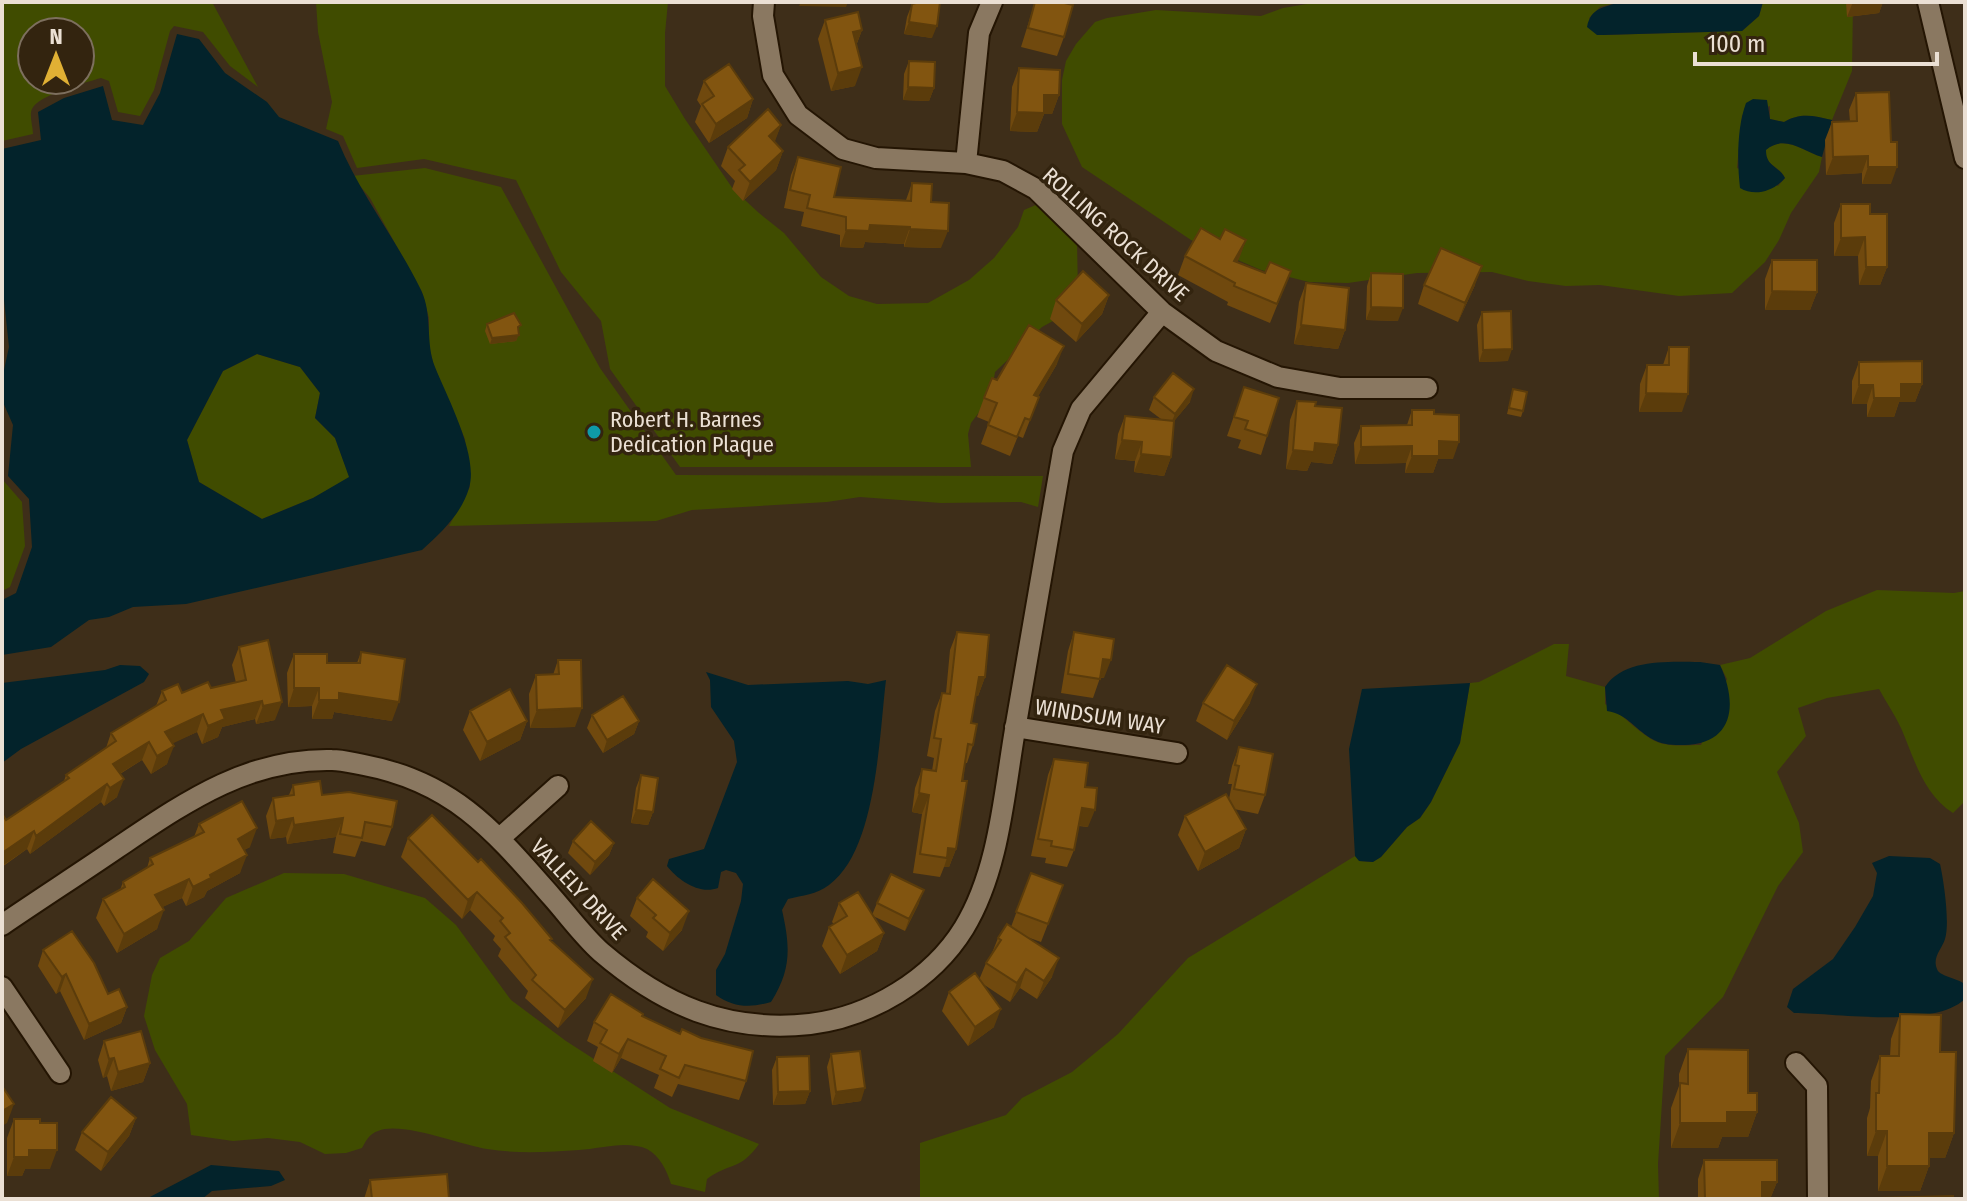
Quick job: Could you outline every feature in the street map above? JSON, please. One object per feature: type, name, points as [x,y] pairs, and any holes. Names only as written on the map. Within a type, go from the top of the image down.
[{"type":"street","name":"ROLLING ROCK DRIVE","points":[[764,2],[763,16],[773,75],[798,115],[843,149],[876,158],[966,163],[1003,171],[1036,189],[1162,312],[1216,351],[1278,377],[1340,388],[1427,388]]},
{"type":"street","points":[[966,163],[979,33],[992,2]]},
{"type":"street","points":[[1928,2],[1965,158]]},
{"type":"street","name":"VALLELY DRIVE","points":[[2,925],[196,795],[273,764],[333,760],[396,771],[454,799],[500,838],[598,950],[654,993],[697,1012],[738,1023],[785,1027],[827,1022],[868,1009],[905,988],[938,961],[964,927],[992,862],[1063,451],[1081,409],[1162,312]]},
{"type":"street","name":"WINDSUM WAY","points":[[1015,727],[1177,753]]},
{"type":"street","points":[[500,838],[558,786]]},
{"type":"street","points":[[2,987],[60,1073]]},
{"type":"street","points":[[1796,1063],[1817,1086],[1818,1199]]},
{"type":"green space","points":[[2,2],[212,2],[258,87],[230,66],[203,32],[174,26],[154,90],[140,116],[118,112],[109,81],[96,80],[96,16],[16,16],[16,96],[50,96],[32,109],[33,134],[2,141]]},
{"type":"green space","points":[[316,2],[668,2],[665,86],[733,189],[784,233],[821,277],[849,296],[877,304],[928,303],[969,280],[994,258],[1018,227],[1024,210],[1038,204],[1077,241],[1078,293],[1053,321],[1042,327],[995,372],[991,396],[971,423],[968,434],[971,467],[680,467],[610,369],[601,321],[561,272],[516,180],[424,159],[357,168],[343,136],[326,129],[332,102],[318,32]]},
{"type":"green space","points":[[1319,2],[1619,2],[1600,7],[1589,18],[1603,35],[1742,31],[1759,16],[1763,2],[1853,2],[1852,71],[1832,120],[1808,116],[1784,122],[1770,119],[1770,106],[1742,115],[1737,168],[1778,186],[1785,178],[1766,156],[1765,150],[1772,145],[1794,145],[1822,157],[1819,172],[1791,213],[1765,262],[1732,293],[1679,296],[1600,285],[1566,286],[1492,272],[1417,273],[1348,283],[1309,282],[1261,270],[1191,240],[1082,167],[1062,124],[1062,80],[1066,61],[1095,22],[1156,10],[1261,16],[1283,8]]},
{"type":"green space","points":[[425,168],[501,187],[600,368],[676,475],[1043,476],[1038,507],[1021,502],[941,503],[860,497],[827,502],[692,510],[656,521],[449,526],[470,487],[465,439],[434,366],[429,347],[429,318],[422,292],[370,198],[352,176]]},
{"type":"green space","points":[[257,354],[300,367],[320,393],[315,418],[335,438],[350,478],[313,498],[262,519],[199,482],[187,440],[223,371]]},
{"type":"green space","points":[[2,479],[22,502],[25,546],[10,587],[2,591]]},
{"type":"green space","points":[[1877,590],[1965,591],[1965,801],[1953,813],[1934,796],[1879,689],[1827,698],[1798,708],[1806,736],[1777,772],[1799,823],[1803,852],[1778,886],[1723,997],[1665,1056],[1658,1164],[1659,1199],[920,1199],[920,1143],[1006,1115],[1022,1098],[1072,1072],[1118,1034],[1188,958],[1355,856],[1360,861],[1372,862],[1381,857],[1407,827],[1420,818],[1431,802],[1460,743],[1470,683],[1479,682],[1554,644],[1569,644],[1566,676],[1605,687],[1605,704],[1651,739],[1669,745],[1701,745],[1727,679],[1720,665],[1750,658],[1826,611]]},
{"type":"green space","points":[[284,873],[344,874],[425,898],[456,925],[511,1000],[566,1041],[670,1108],[759,1144],[746,1158],[707,1179],[705,1192],[671,1184],[656,1156],[647,1149],[630,1145],[510,1152],[476,1147],[416,1131],[388,1129],[372,1134],[362,1148],[325,1154],[300,1142],[268,1138],[233,1141],[191,1135],[187,1104],[155,1050],[144,1016],[152,975],[160,958],[189,941],[226,898]]},
{"type":"water","points":[[1619,2],[1763,2],[1759,16],[1742,31],[1597,35],[1587,27],[1595,12]]},
{"type":"water","points":[[177,34],[199,39],[225,73],[267,102],[279,117],[338,141],[425,299],[432,358],[470,460],[469,488],[456,514],[422,550],[186,604],[133,607],[109,617],[89,620],[51,647],[2,655],[2,600],[16,593],[32,547],[29,499],[8,476],[13,425],[2,400],[2,379],[9,347],[2,281],[2,149],[41,140],[38,112],[70,96],[96,96],[96,88],[103,86],[112,120],[143,125],[160,93]],"holes":[[[257,354],[300,367],[320,393],[315,418],[335,438],[349,477],[313,498],[262,519],[199,482],[187,440],[223,371]]]},
{"type":"water","points":[[1753,99],[1767,100],[1770,119],[1784,122],[1808,116],[1832,120],[1822,157],[1787,144],[1773,145],[1766,150],[1770,163],[1785,178],[1770,189],[1758,192],[1740,188],[1738,167],[1743,112],[1746,103]]},
{"type":"water","points":[[1700,662],[1720,665],[1729,694],[1728,719],[1713,738],[1684,745],[1661,743],[1621,716],[1607,711],[1605,687],[1624,671],[1648,664]]},
{"type":"water","points":[[120,665],[140,666],[149,674],[144,682],[21,749],[2,763],[2,683],[105,670]]},
{"type":"water","points":[[706,672],[748,685],[848,681],[868,684],[886,680],[873,790],[857,846],[845,868],[829,885],[814,893],[788,899],[782,910],[788,946],[783,979],[771,1002],[756,1005],[736,1005],[716,995],[716,970],[725,954],[741,901],[743,884],[736,873],[721,872],[718,888],[711,890],[696,888],[683,881],[667,866],[669,859],[704,849],[737,762],[734,741],[711,707],[710,680]]},
{"type":"water","points":[[1470,683],[1460,743],[1431,802],[1420,818],[1407,827],[1381,857],[1373,862],[1359,861],[1355,856],[1349,749],[1362,689]]},
{"type":"water","points":[[1889,856],[1930,858],[1940,864],[1947,923],[1936,965],[1941,973],[1963,983],[1965,999],[1931,1014],[1908,1017],[1794,1013],[1787,1007],[1793,989],[1833,959],[1873,896],[1877,873],[1872,863]]},
{"type":"water","points":[[211,1165],[279,1171],[285,1180],[271,1186],[212,1191],[202,1199],[146,1199]]},
{"type":"building","points":[[940,2],[937,26],[909,22],[912,4]]},
{"type":"building","points":[[1035,2],[1073,5],[1064,37],[1028,28]]},
{"type":"building","points":[[858,12],[862,30],[853,32],[862,67],[838,73],[825,20]]},
{"type":"building","points":[[909,61],[935,62],[934,88],[908,87]]},
{"type":"building","points":[[729,64],[753,99],[716,124],[702,104],[714,96],[704,81]]},
{"type":"building","points":[[1019,68],[1060,70],[1059,95],[1044,95],[1044,113],[1017,112]]},
{"type":"building","points":[[1889,92],[1891,142],[1897,142],[1897,167],[1868,167],[1868,156],[1833,157],[1832,122],[1857,121],[1856,93]]},
{"type":"building","points":[[768,109],[781,125],[769,136],[783,151],[750,182],[739,170],[745,165],[728,147]]},
{"type":"building","points":[[798,157],[841,167],[834,197],[911,201],[912,183],[932,184],[931,202],[949,203],[948,231],[870,225],[869,231],[846,230],[846,217],[807,208],[810,195],[790,190]]},
{"type":"building","points":[[1841,204],[1870,204],[1870,214],[1887,214],[1887,267],[1866,267],[1865,237],[1841,238]]},
{"type":"building","points":[[1201,228],[1220,239],[1225,229],[1246,240],[1234,261],[1265,273],[1270,262],[1291,271],[1277,304],[1234,286],[1235,283],[1185,256]]},
{"type":"building","points":[[1441,248],[1482,266],[1465,303],[1424,285]]},
{"type":"building","points":[[1772,260],[1817,260],[1817,292],[1772,291]]},
{"type":"building","points":[[1083,271],[1109,295],[1082,324],[1056,300]]},
{"type":"building","points":[[1371,273],[1403,274],[1403,308],[1371,307]]},
{"type":"building","points":[[1306,283],[1349,288],[1345,330],[1301,325]]},
{"type":"building","points":[[1511,311],[1512,349],[1483,350],[1482,312]]},
{"type":"building","points":[[514,313],[521,325],[518,327],[519,335],[492,338],[487,324]]},
{"type":"building","points":[[1029,325],[1064,346],[1034,395],[1039,397],[1030,420],[1025,418],[1017,437],[988,425],[997,403],[984,398],[992,378],[997,380]]},
{"type":"building","points":[[1669,347],[1689,347],[1688,394],[1646,393],[1647,365],[1669,365]]},
{"type":"building","points":[[1922,361],[1922,384],[1901,384],[1901,398],[1874,398],[1873,385],[1859,385],[1859,362]]},
{"type":"building","points":[[1173,373],[1194,389],[1175,414],[1154,397]]},
{"type":"building","points":[[1244,387],[1279,398],[1267,436],[1245,429],[1248,421],[1234,417]]},
{"type":"building","points":[[1513,389],[1527,392],[1523,411],[1509,408]]},
{"type":"building","points":[[1297,401],[1342,408],[1338,445],[1315,443],[1314,452],[1293,450]]},
{"type":"building","points":[[1412,410],[1459,415],[1459,442],[1439,441],[1439,456],[1412,456],[1412,446],[1361,447],[1361,426],[1412,425]]},
{"type":"building","points":[[1125,416],[1174,421],[1171,457],[1141,454],[1142,442],[1122,440]]},
{"type":"building","points":[[957,632],[989,635],[985,677],[979,677],[971,723],[977,724],[973,745],[968,744],[962,781],[967,781],[956,849],[948,848],[947,858],[920,854],[929,795],[919,793],[922,769],[936,771],[941,739],[934,738],[942,693],[950,694]]},
{"type":"building","points":[[1074,632],[1114,639],[1111,660],[1103,659],[1100,679],[1068,674]]},
{"type":"building","points":[[268,640],[282,702],[263,706],[262,701],[221,710],[225,719],[208,726],[203,714],[165,732],[174,746],[157,756],[149,742],[113,764],[124,779],[110,788],[107,784],[36,836],[34,831],[2,853],[3,815],[6,820],[69,778],[66,775],[116,741],[111,733],[166,700],[162,691],[178,684],[182,693],[208,682],[211,688],[246,680],[239,647]]},
{"type":"building","points":[[361,652],[405,659],[399,702],[339,693],[339,700],[319,700],[319,688],[294,688],[294,654],[327,654],[327,663],[360,663]]},
{"type":"building","points":[[558,660],[581,660],[582,708],[537,710],[536,675],[559,674]]},
{"type":"building","points":[[1227,665],[1257,684],[1234,721],[1203,703]]},
{"type":"building","points":[[510,689],[527,721],[487,742],[470,711]]},
{"type":"building","points":[[623,696],[639,721],[607,740],[592,715]]},
{"type":"building","points":[[1239,747],[1273,754],[1265,795],[1234,789]]},
{"type":"building","points":[[1054,759],[1088,763],[1085,787],[1097,788],[1095,810],[1082,808],[1074,850],[1051,846],[1052,841],[1038,839]]},
{"type":"building","points":[[641,775],[658,778],[653,812],[636,810]]},
{"type":"building","points":[[320,781],[322,795],[349,792],[397,801],[392,827],[365,822],[362,838],[340,834],[343,818],[294,825],[293,818],[276,821],[273,798],[294,795],[293,785]]},
{"type":"building","points":[[1226,794],[1246,829],[1205,852],[1185,816]]},
{"type":"building","points":[[242,801],[257,828],[238,839],[247,855],[193,887],[189,879],[155,895],[164,910],[124,934],[103,899],[125,887],[123,882],[153,864],[150,858],[204,832],[199,824]]},
{"type":"building","points":[[432,815],[478,862],[481,859],[522,903],[550,940],[593,979],[565,1010],[532,980],[536,975],[505,937],[510,933],[500,921],[503,918],[477,892],[468,900],[408,838]]},
{"type":"building","points":[[591,821],[614,843],[595,862],[573,841]]},
{"type":"building","points":[[1031,873],[1063,885],[1048,924],[1016,912]]},
{"type":"building","points":[[891,874],[924,890],[909,919],[877,903]]},
{"type":"building","points":[[653,879],[689,911],[670,933],[637,898]]},
{"type":"building","points":[[858,892],[884,933],[847,955],[829,927],[847,916],[839,903]]},
{"type":"building","points":[[1007,924],[1059,958],[1044,981],[1026,969],[1017,983],[986,963]]},
{"type":"building","points":[[72,931],[94,963],[108,994],[119,989],[127,1007],[89,1024],[66,974],[62,977],[43,950]]},
{"type":"building","points":[[975,973],[1001,1009],[975,1027],[949,992]]},
{"type":"building","points":[[611,994],[642,1016],[680,1034],[682,1029],[701,1038],[753,1051],[746,1081],[685,1065],[679,1078],[660,1069],[666,1056],[628,1039],[619,1054],[600,1043],[607,1030],[594,1022]]},
{"type":"building","points":[[1900,1014],[1941,1015],[1940,1052],[1956,1052],[1954,1133],[1929,1133],[1929,1166],[1887,1166],[1887,1131],[1876,1131],[1880,1056],[1899,1056]]},
{"type":"building","points":[[141,1031],[150,1063],[118,1072],[114,1058],[109,1059],[104,1041]]},
{"type":"building","points":[[1688,1049],[1748,1050],[1748,1093],[1757,1093],[1757,1112],[1727,1112],[1727,1123],[1680,1123],[1680,1083],[1688,1084]]},
{"type":"building","points":[[860,1051],[865,1088],[836,1092],[831,1054]]},
{"type":"building","points":[[809,1056],[810,1091],[778,1092],[777,1057]]},
{"type":"building","points":[[2,1086],[14,1104],[2,1111]]},
{"type":"building","points":[[111,1097],[136,1118],[108,1152],[82,1132]]},
{"type":"building","points":[[14,1119],[40,1119],[40,1123],[57,1123],[57,1150],[29,1150],[29,1157],[14,1157]]},
{"type":"building","points":[[1704,1160],[1777,1160],[1777,1182],[1762,1182],[1762,1199],[1705,1199]]},
{"type":"building","points":[[447,1174],[449,1199],[372,1199],[370,1180]]},
{"type":"building","points":[[1953,1196],[1953,1199],[1877,1199],[1877,1198]]},
{"type":"place","name":"Robert H. Barnes Dedication Plaque","points":[[594,432]]}]
